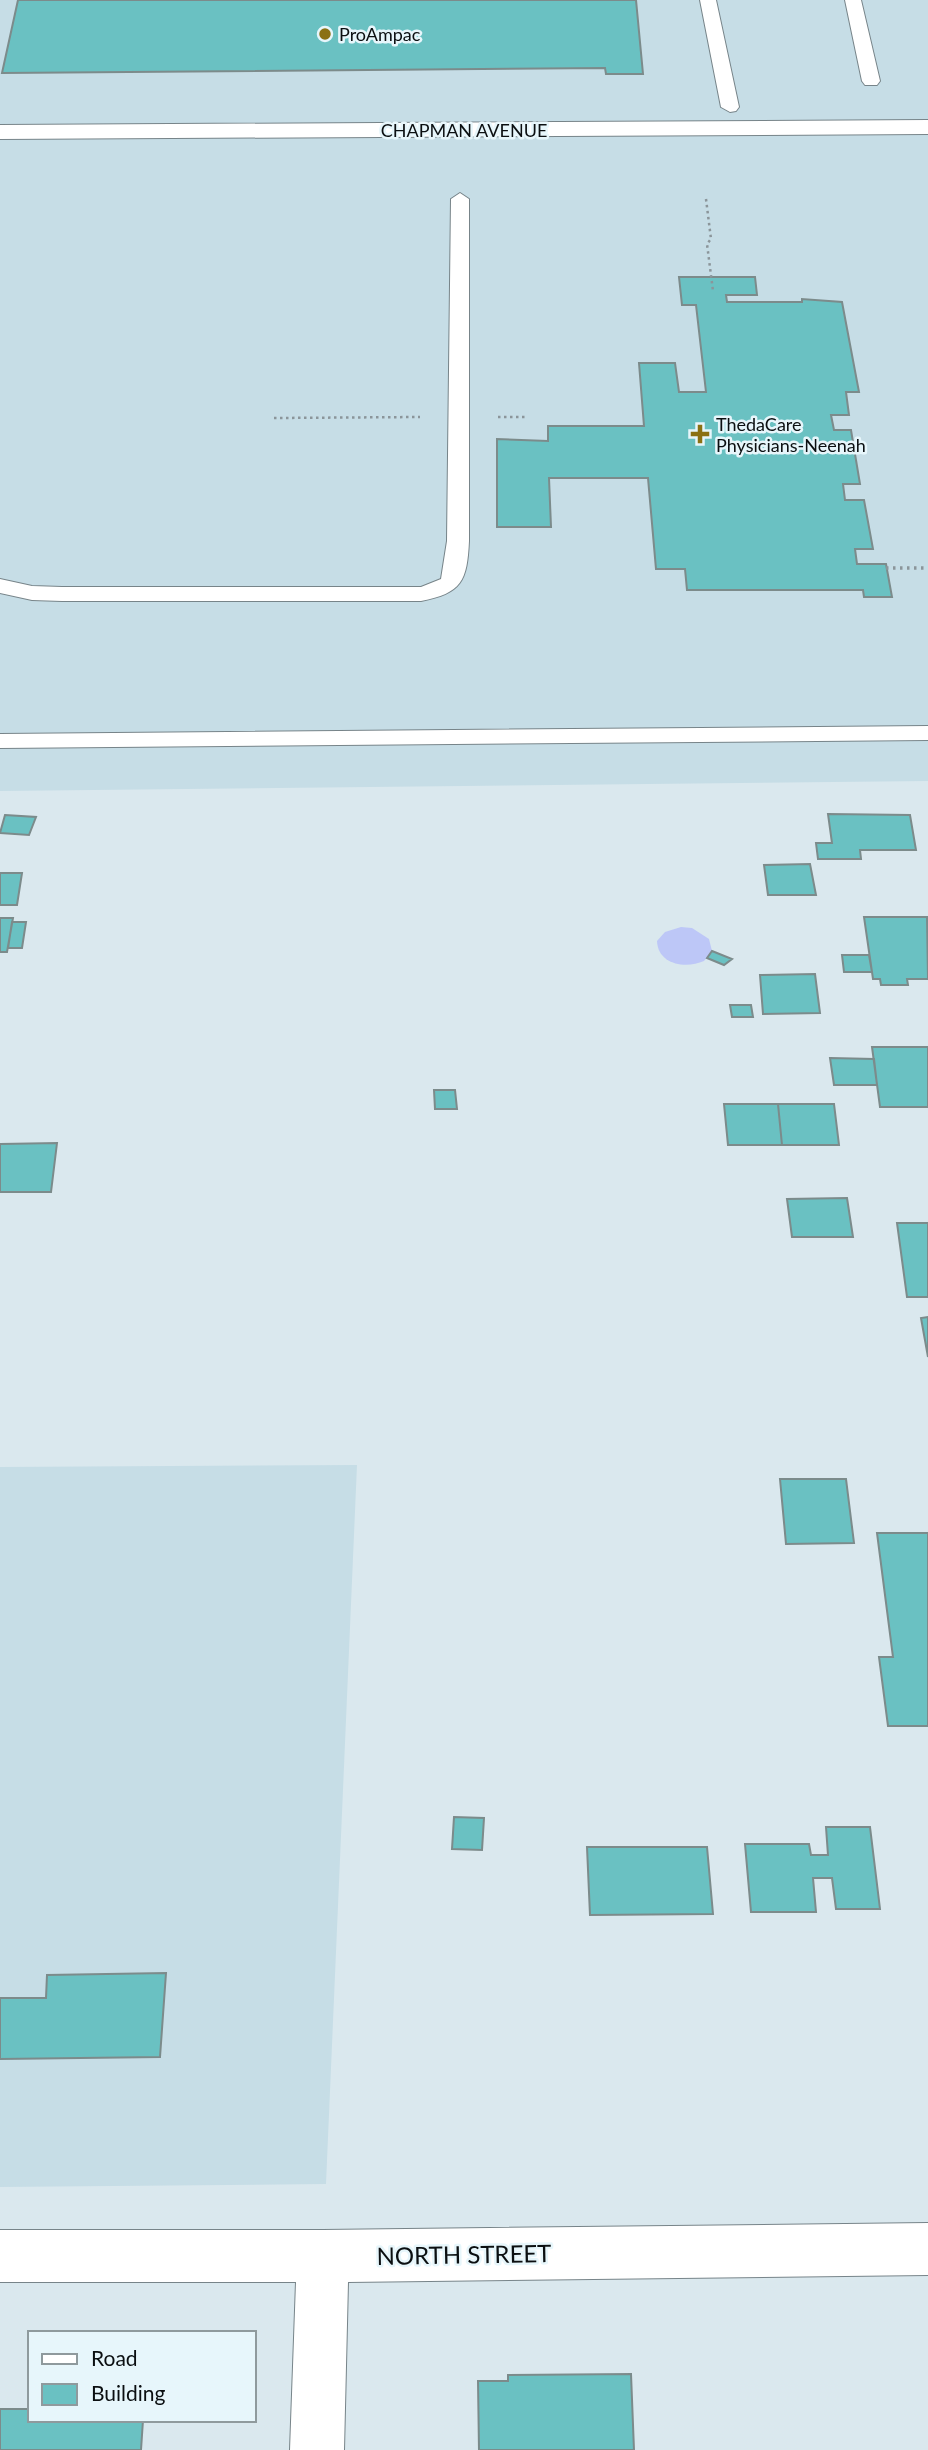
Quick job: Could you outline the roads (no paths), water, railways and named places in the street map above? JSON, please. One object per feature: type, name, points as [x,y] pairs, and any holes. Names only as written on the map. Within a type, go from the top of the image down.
[{"type":"street","name":"CHAPMAN AVENUE","points":[[0,132],[928,127]]},
{"type":"street","name":"NORTH STREET","points":[[0,2256],[323,2256],[928,2249]]},
{"type":"street","points":[[317,2450],[323,2256]]},
{"type":"lane","points":[[708,0],[730,107]]},
{"type":"lane","points":[[853,0],[871,80]]},
{"type":"lane","points":[[0,586],[32,593],[62,594],[435,592],[452,582],[456,571],[460,199]]},
{"type":"lane","points":[[0,741],[928,733]]},
{"type":"water","points":[[681,927],[692,928],[709,939],[712,951],[704,961],[681,965],[662,955],[657,941],[665,932]]},
{"type":"place","name":"ProAmpac","points":[[325,34]]},
{"type":"place","name":"ThedaCare Physicians-Neenah","points":[[700,434]]}]
